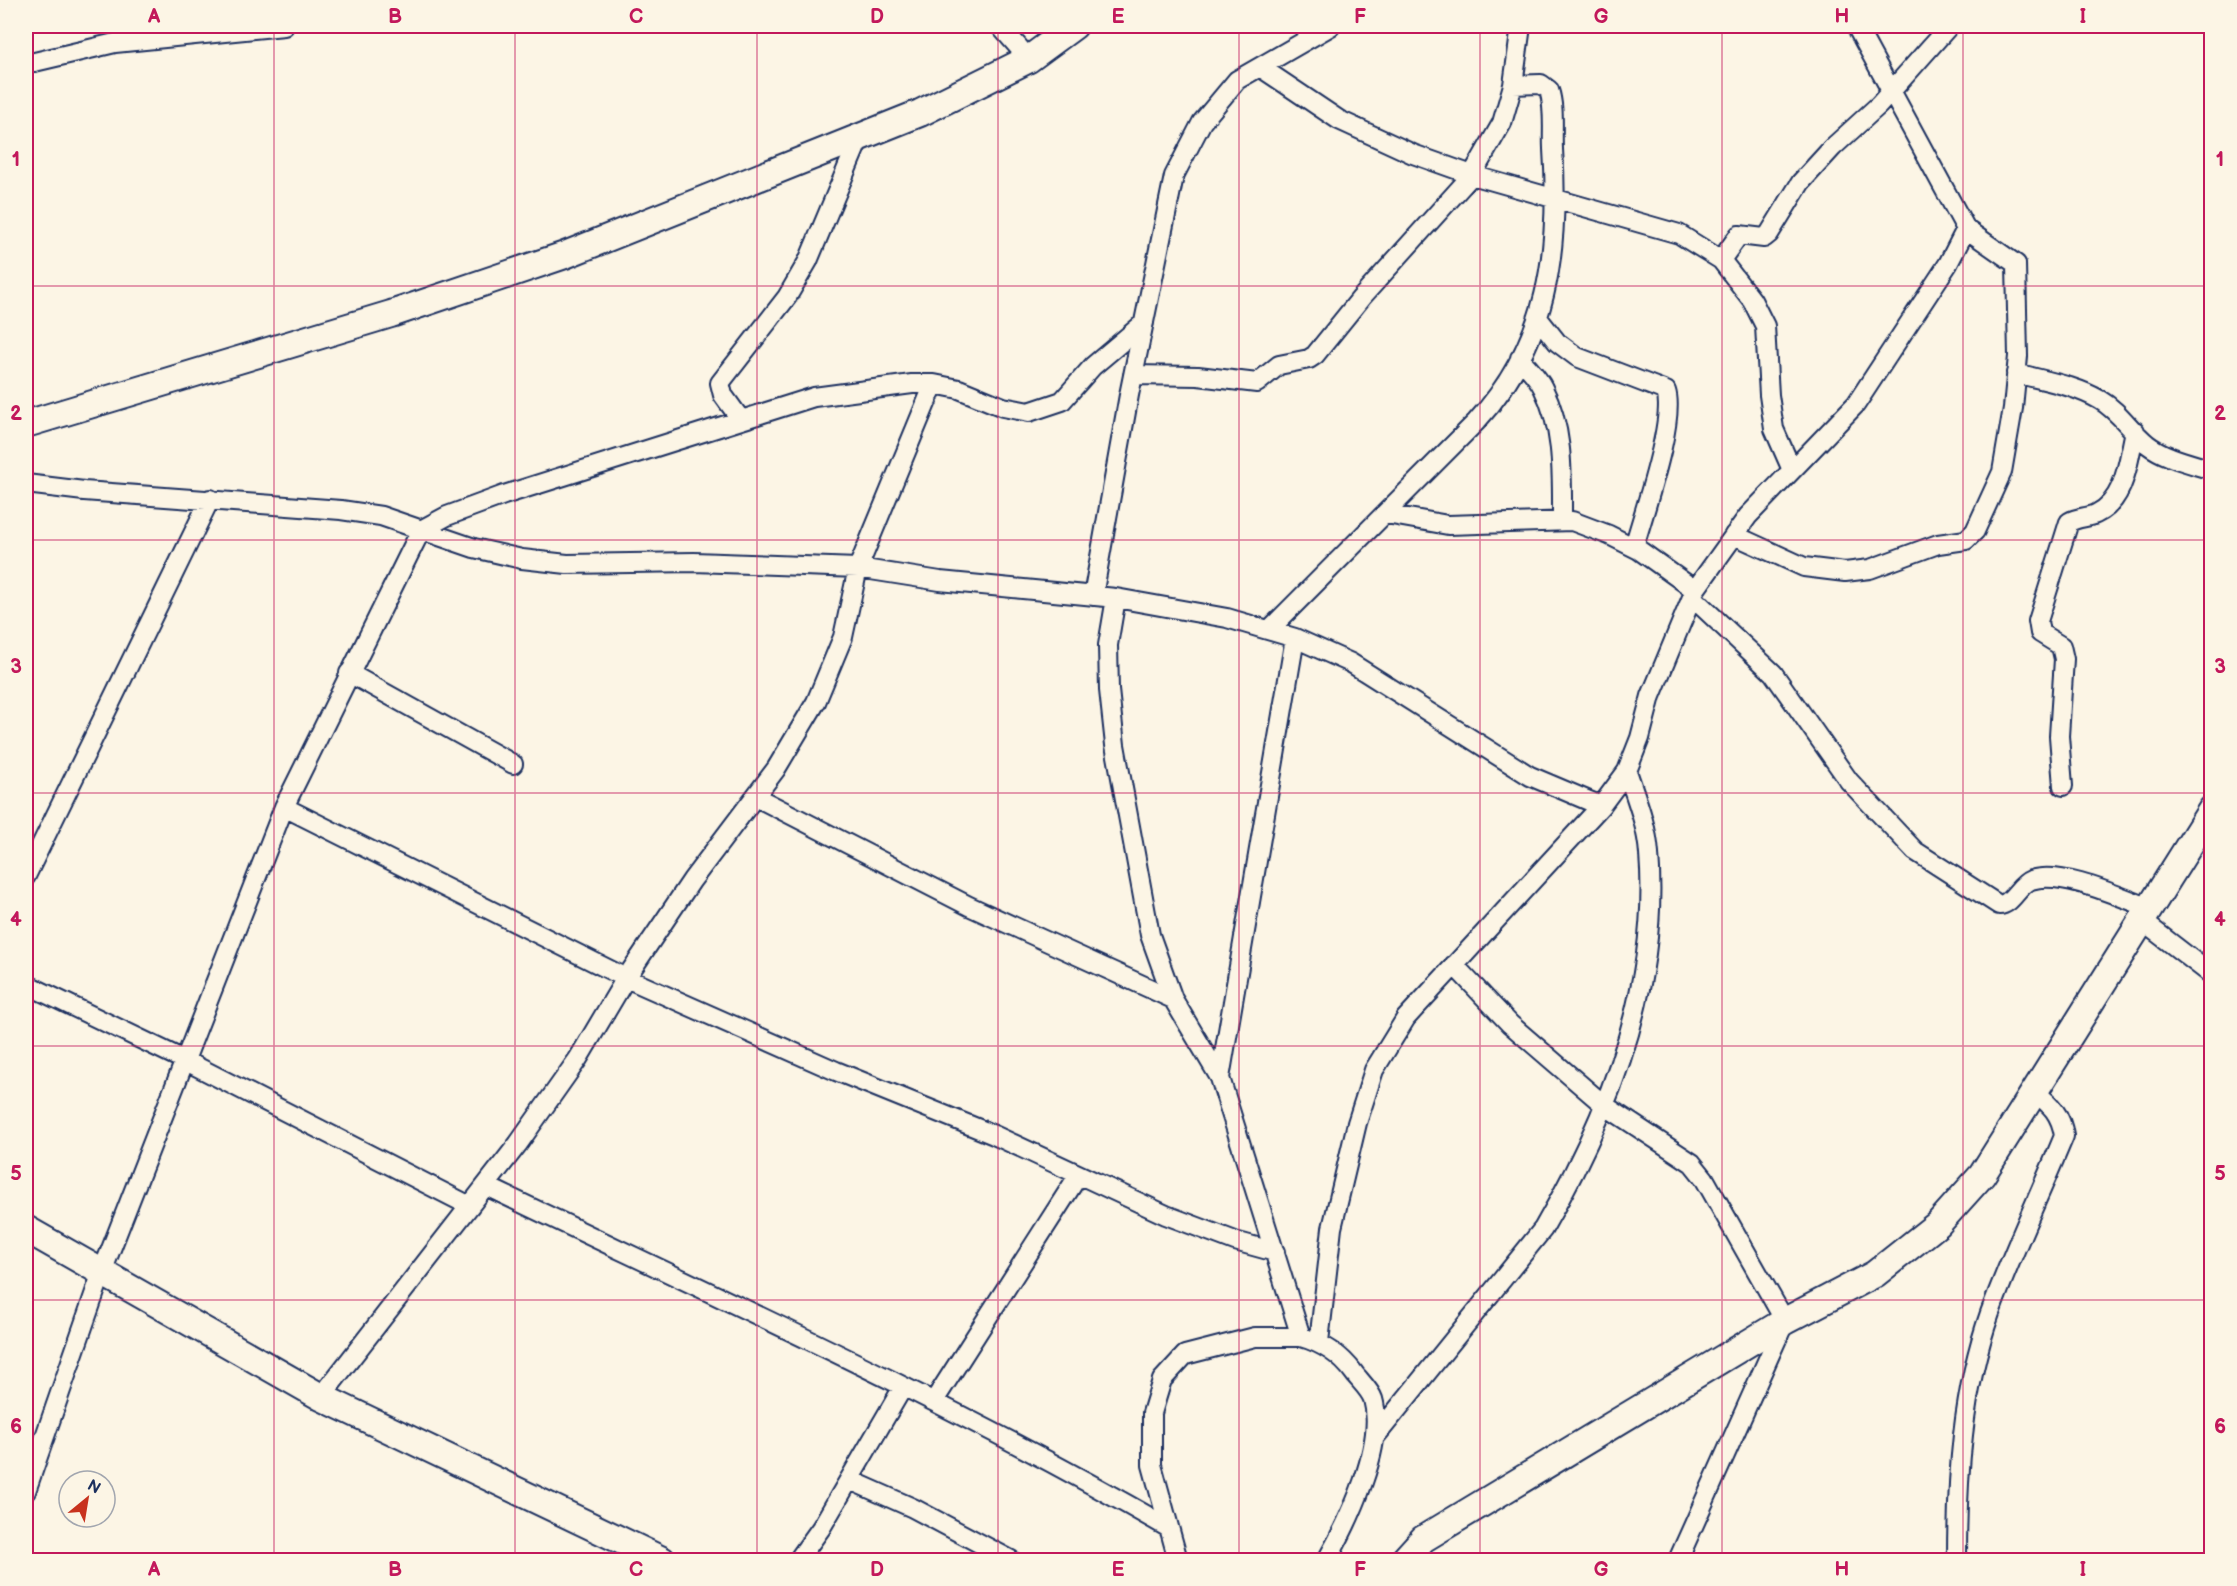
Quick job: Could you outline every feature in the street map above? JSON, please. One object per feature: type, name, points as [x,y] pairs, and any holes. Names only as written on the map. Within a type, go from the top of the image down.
[{"type":"street","points":[[26,64],[115,43],[284,26]]},
{"type":"street","points":[[1000,26],[1029,59]]},
{"type":"street","points":[[26,423],[380,317],[565,255],[920,113],[1029,59],[1074,26]]},
{"type":"street","points":[[1093,596],[1133,375],[1174,176],[1202,122],[1237,80],[1331,26]]},
{"type":"street","points":[[1133,375],[1198,376],[1257,383],[1279,365],[1309,359],[1472,175],[1502,123],[1513,85],[1521,26]]},
{"type":"street","points":[[1734,536],[1804,567],[1845,572],[1870,569],[1930,546],[1966,540],[1975,531],[2002,472],[2016,373],[2016,264],[1966,229],[1856,26]]},
{"type":"street","points":[[1721,260],[1739,235],[1764,238],[1769,234],[1801,183],[1891,91],[1949,26]]},
{"type":"street","points":[[1260,67],[1340,120],[1413,154],[1472,175],[1678,234],[1721,260],[1752,300],[1765,326],[1769,395],[1774,429],[1792,470]]},
{"type":"street","points":[[1269,630],[1500,396],[1521,358],[1538,318],[1549,279],[1556,229],[1556,198],[1549,90],[1541,84],[1513,85]]},
{"type":"street","points":[[741,420],[723,395],[720,383],[787,297],[808,261],[860,137]]},
{"type":"street","points":[[1319,1342],[1332,1228],[1358,1123],[1374,1070],[1406,1018],[1601,806],[1627,771],[1640,738],[1651,696],[1693,594],[1748,516],[1856,404],[1948,264],[1966,229]]},
{"type":"street","points":[[1538,318],[1557,342],[1577,357],[1666,391],[1670,403],[1656,469],[1634,547]]},
{"type":"street","points":[[26,1491],[102,1272],[284,807],[421,530],[447,516],[504,495],[814,397],[912,384],[934,384],[959,389],[1003,407],[1029,412],[1062,400],[1094,366],[1144,323]]},
{"type":"street","points":[[1521,358],[1543,387],[1558,428],[1562,462],[1562,521]]},
{"type":"street","points":[[2016,373],[2081,391],[2122,416],[2148,444],[2165,454],[2211,470]]},
{"type":"street","points":[[321,1397],[486,1186],[578,1059],[626,978],[692,880],[756,797],[816,702],[843,637],[858,568],[934,384]]},
{"type":"street","points":[[2063,786],[2059,736],[2064,659],[2061,646],[2040,633],[2038,621],[2069,522],[2078,517],[2094,515],[2112,504],[2120,491],[2135,431]]},
{"type":"street","points":[[26,484],[84,491],[341,510],[381,516],[474,548],[567,564],[694,562],[858,568],[940,581],[1116,598],[1227,618],[1295,638],[1351,663],[1530,776],[1601,806]]},
{"type":"street","points":[[26,876],[210,499]]},
{"type":"street","points":[[1386,514],[1448,525],[1572,521],[1634,547],[1693,594],[1773,673],[1849,781],[1915,851],[1999,905],[2007,903],[2030,880],[2048,878],[2083,884],[2146,915],[2211,975]]},
{"type":"street","points":[[1116,598],[1108,645],[1109,690],[1115,745],[1150,935],[1173,999],[1220,1078],[1301,1337]]},
{"type":"street","points":[[1220,1078],[1295,638]]},
{"type":"street","points":[[349,673],[513,764]]},
{"type":"street","points":[[1375,1437],[1543,1229],[1559,1201],[1604,1105],[1624,1054],[1641,985],[1648,939],[1649,853],[1642,813],[1627,771]]},
{"type":"street","points":[[756,797],[969,906],[1173,999]]},
{"type":"street","points":[[284,807],[626,978],[836,1071],[994,1135],[1166,1215],[1235,1241],[1275,1252]]},
{"type":"street","points":[[1408,1559],[1423,1539],[1785,1321],[1875,1274],[1938,1224],[1982,1175],[2211,809]]},
{"type":"street","points":[[1454,965],[1510,1024],[1604,1105],[1692,1162],[1704,1178],[1785,1321]]},
{"type":"street","points":[[26,984],[186,1061],[470,1206]]},
{"type":"street","points":[[1957,1560],[1959,1460],[1976,1366],[1990,1314],[2064,1136],[2061,1119],[2051,1105],[2034,1091]]},
{"type":"street","points":[[934,1401],[1078,1176]]},
{"type":"street","points":[[486,1186],[934,1401],[1090,1483],[1167,1527]]},
{"type":"street","points":[[26,1229],[321,1397],[662,1560]]},
{"type":"street","points":[[1678,1560],[1785,1321]]},
{"type":"street","points":[[1178,1560],[1167,1527],[1152,1465],[1152,1413],[1162,1380],[1185,1354],[1255,1337],[1301,1337],[1319,1342],[1348,1365],[1372,1398],[1375,1437],[1365,1477],[1327,1560]]},
{"type":"street","points":[[798,1560],[849,1480],[903,1387]]},
{"type":"street","points":[[849,1480],[913,1508],[1011,1560]]}]
